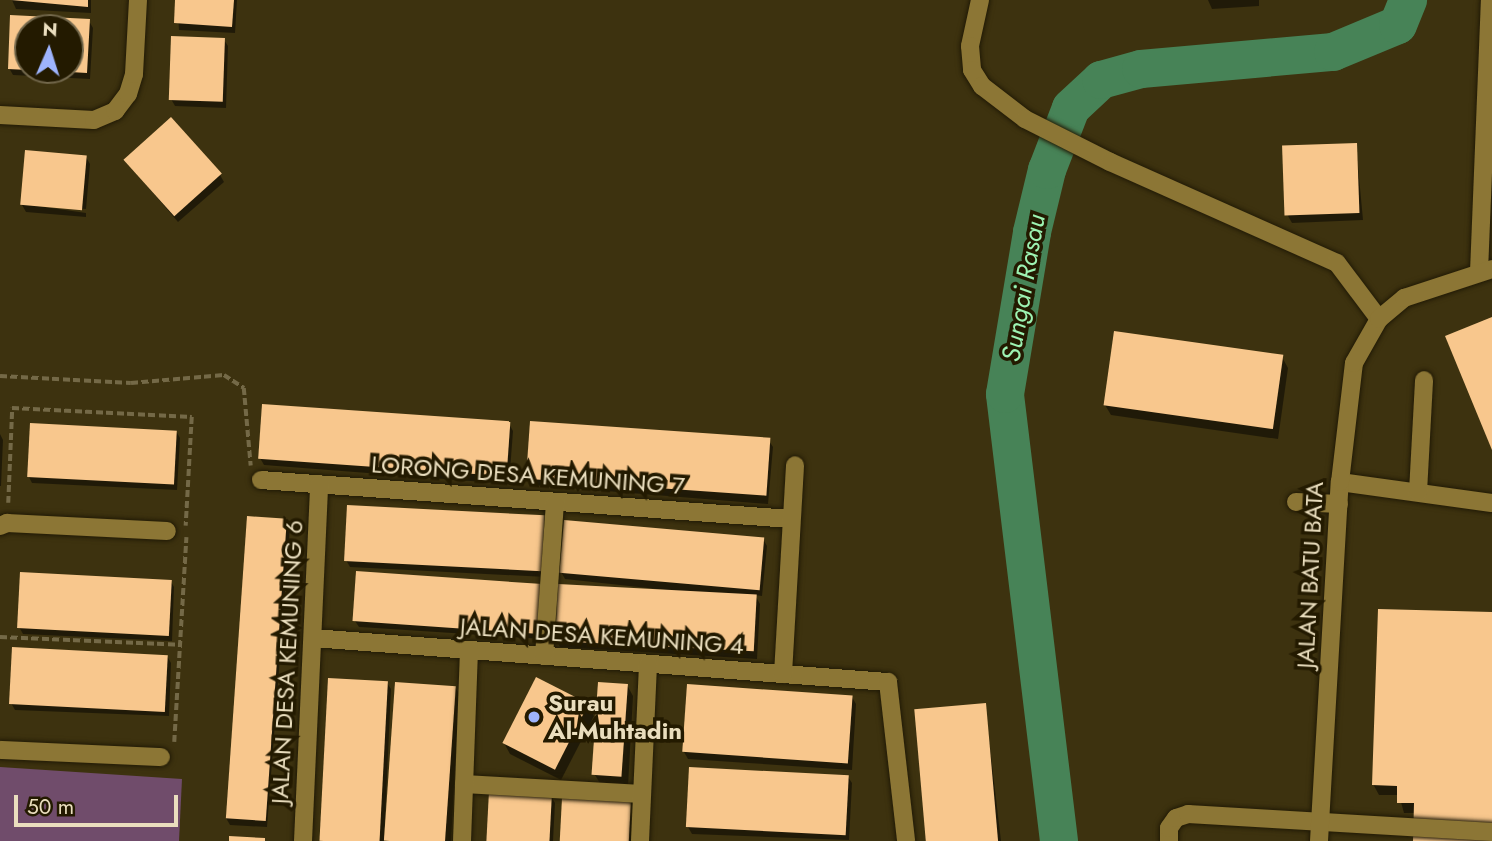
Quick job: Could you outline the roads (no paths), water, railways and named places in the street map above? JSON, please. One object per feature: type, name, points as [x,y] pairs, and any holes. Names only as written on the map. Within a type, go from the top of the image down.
[{"type":"street","points":[[0,115],[94,120],[115,111],[128,94],[134,74],[138,0]]},
{"type":"street","points":[[980,0],[970,46],[972,70],[982,86],[1025,119],[1110,162],[1337,263],[1378,319],[1404,298],[1486,271],[1490,0]]},
{"type":"street","name":"JALAN BATU BATA","points":[[1319,841],[1340,482],[1354,363],[1378,319]]},
{"type":"street","points":[[1418,492],[1424,380]]},
{"type":"street","points":[[783,674],[795,465]]},
{"type":"street","name":"LORONG DESA KEMUNING 7","points":[[261,480],[791,519]]},
{"type":"street","points":[[1340,482],[1492,503]]},
{"type":"street","name":"JALAN DESA KEMUNING 6","points":[[303,841],[319,484]]},
{"type":"street","points":[[544,656],[555,502]]},
{"type":"street","points":[[1296,502],[1339,505]]},
{"type":"street","points":[[0,526],[7,523],[167,531]]},
{"type":"street","name":"JALAN DESA KEMUNING 4","points":[[313,638],[888,682],[906,841]]},
{"type":"street","points":[[462,841],[469,650]]},
{"type":"street","points":[[640,841],[648,664]]},
{"type":"street","points":[[0,750],[161,757]]},
{"type":"street","points":[[464,784],[642,794]]},
{"type":"street","points":[[1169,841],[1169,828],[1176,818],[1188,814],[1492,832]]},
{"type":"waterway","name":"Sungai Rasau","points":[[1059,841],[1005,394],[1032,232],[1047,170],[1071,108],[1101,80],[1141,69],[1333,52],[1398,25],[1408,0]]},
{"type":"place","name":"Surau Al-Muhtadin","points":[[534,717]]}]
